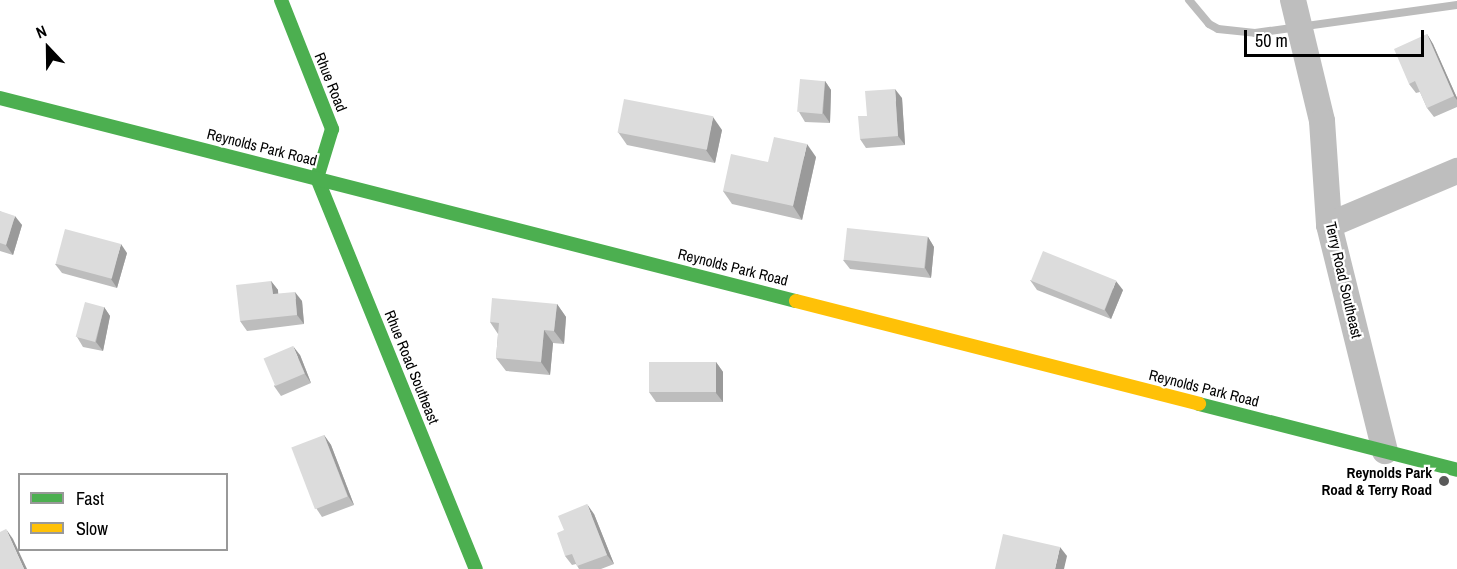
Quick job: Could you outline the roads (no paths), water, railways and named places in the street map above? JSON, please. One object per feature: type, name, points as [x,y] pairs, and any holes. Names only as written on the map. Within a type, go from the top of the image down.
[{"type":"main road","name":"Rhue Road","points":[[281,0],[332,129],[317,178]]},
{"type":"main road","name":"Reynolds Park Road","points":[[0,98],[1457,470]]},
{"type":"main road","name":"Rhue Road Southeast","points":[[317,178],[476,569]]},
{"type":"street","name":"Terry Road Southeast","points":[[1293,0],[1322,121],[1329,225],[1385,452]]},
{"type":"street","points":[[1329,225],[1457,171]]},
{"type":"waterway","points":[[1189,0],[1209,24],[1218,29],[1255,33],[1457,5]]},
{"type":"place","name":"Reynolds Park Road & Terry Road","points":[[1444,481]]}]
